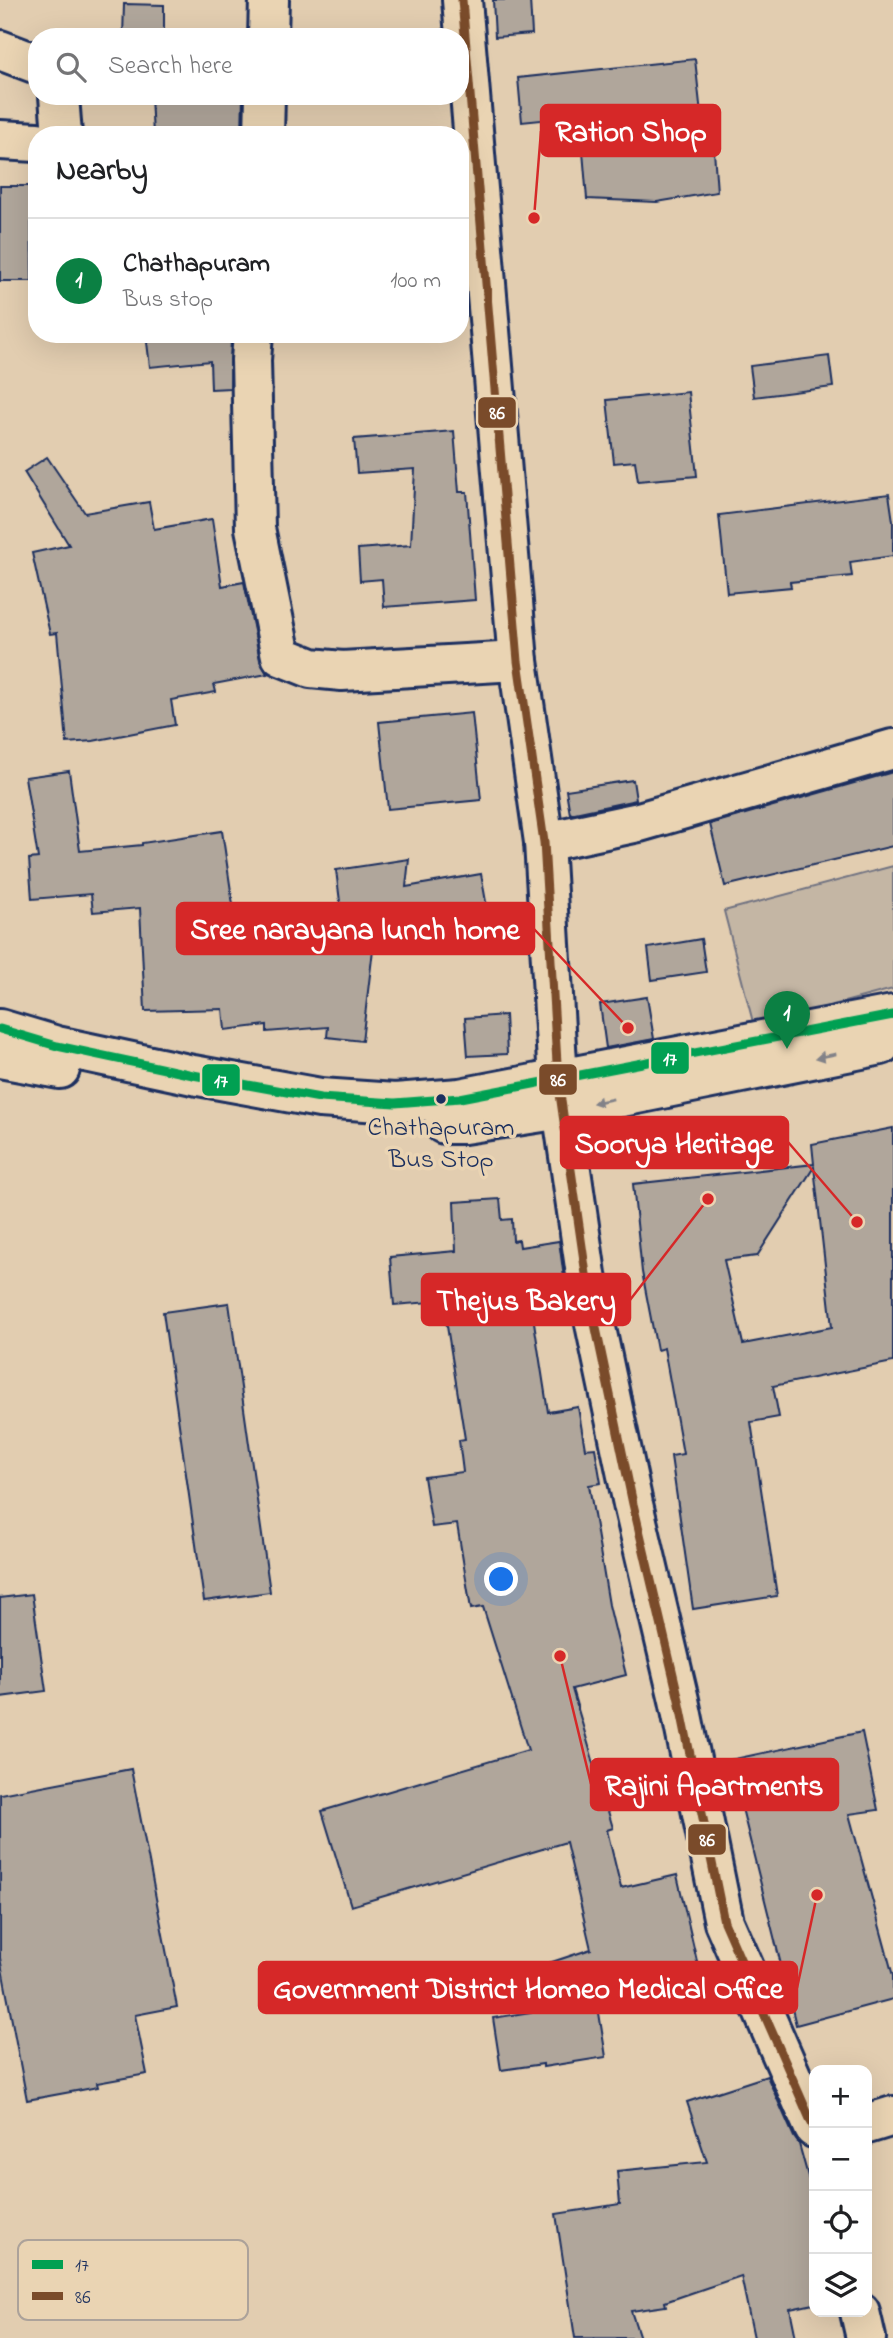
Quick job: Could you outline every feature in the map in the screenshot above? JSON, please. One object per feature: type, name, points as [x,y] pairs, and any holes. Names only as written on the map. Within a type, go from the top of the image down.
[{"type":"main road","points":[[268,28],[269,0]]},
{"type":"main road","points":[[462,0],[464,28]]},
{"type":"main road","points":[[0,50],[28,61]]},
{"type":"main road","points":[[469,84],[517,661],[544,842],[560,1095],[589,1295],[632,1504],[679,1700],[724,1922],[809,2117]]},
{"type":"main road","points":[[60,105],[61,126]]},
{"type":"main road","points":[[264,126],[265,105]]},
{"type":"main road","points":[[0,140],[28,142]]},
{"type":"main road","points":[[252,343],[255,528],[281,656],[310,668],[342,670],[517,661]]},
{"type":"main road","points":[[544,842],[651,819],[893,749]]},
{"type":"main road","points":[[0,1058],[348,1121],[381,1124],[464,1124],[560,1095],[893,1015]]},
{"type":"main road","points":[[0,1029],[57,1046],[179,1072],[320,1098],[395,1103],[560,1095],[893,1042]]},
{"type":"main road","points":[[872,2122],[893,2116]]},
{"type":"main road","points":[[861,2317],[866,2338]]},
{"type":"shaded area","points":[[893,866],[893,989],[754,1026],[724,911]]},
{"type":"building","points":[[493,0],[530,0],[532,34],[495,37]]},
{"type":"building","points":[[124,4],[164,5],[164,28],[123,28]]},
{"type":"building","points":[[695,59],[702,123],[712,123],[717,192],[657,202],[587,199],[580,116],[522,122],[518,78]]},
{"type":"building","points":[[151,105],[243,105],[242,126],[153,126]]},
{"type":"building","points":[[0,186],[28,186],[28,281],[0,281]]},
{"type":"building","points":[[147,343],[231,343],[230,388],[211,389],[210,361],[150,367]]},
{"type":"building","points":[[829,356],[833,387],[754,397],[750,366]]},
{"type":"building","points":[[688,392],[697,476],[638,481],[635,461],[614,463],[607,400]]},
{"type":"building","points":[[454,431],[459,492],[467,492],[475,600],[384,607],[382,579],[360,581],[358,549],[411,545],[415,469],[357,473],[354,439]]},
{"type":"building","points":[[47,457],[85,513],[149,502],[154,529],[212,519],[222,586],[244,582],[260,660],[267,674],[214,684],[216,692],[171,700],[175,725],[93,741],[67,743],[57,633],[50,634],[32,553],[69,545],[24,472]]},
{"type":"building","points":[[889,494],[893,521],[893,556],[850,562],[852,576],[790,582],[791,587],[727,593],[719,515]]},
{"type":"building","points":[[472,713],[481,800],[388,809],[379,722]]},
{"type":"building","points":[[69,771],[80,851],[142,845],[222,831],[238,938],[344,933],[336,870],[409,859],[406,887],[481,874],[488,913],[375,933],[362,1041],[327,1037],[328,1027],[267,1032],[267,1025],[225,1030],[223,1009],[145,1011],[140,908],[93,912],[91,894],[32,899],[29,859],[38,858],[25,777]]},
{"type":"building","points":[[893,772],[893,846],[725,886],[710,824]]},
{"type":"building","points":[[633,780],[636,800],[570,814],[566,790]]},
{"type":"building","points":[[701,939],[706,972],[652,980],[648,948]]},
{"type":"building","points":[[647,997],[654,1039],[606,1048],[600,1004]]},
{"type":"building","points":[[505,1015],[507,1054],[468,1056],[465,1018]]},
{"type":"building","points":[[893,1128],[893,1362],[773,1386],[779,1417],[751,1422],[777,1596],[693,1609],[671,1456],[683,1454],[664,1348],[657,1350],[642,1272],[633,1184],[814,1164],[812,1144]],"holes":[[[814,1167],[832,1327],[743,1344],[724,1260],[757,1256]]]},
{"type":"building","points":[[500,1199],[502,1220],[512,1219],[513,1241],[519,1240],[520,1247],[559,1241],[565,1285],[529,1290],[548,1412],[578,1407],[585,1449],[595,1448],[601,1483],[589,1485],[609,1605],[626,1675],[572,1689],[613,1828],[607,1830],[621,1888],[677,1875],[699,1970],[596,1994],[606,2057],[543,2067],[543,2064],[501,2070],[493,2018],[555,2008],[540,1966],[591,1949],[566,1842],[351,1906],[322,1811],[528,1750],[483,1607],[471,1609],[457,1524],[432,1527],[424,1477],[463,1472],[459,1440],[465,1439],[443,1301],[394,1305],[390,1257],[456,1251],[454,1202]]},
{"type":"building","points":[[229,1303],[270,1592],[204,1601],[163,1312]]},
{"type":"building","points":[[32,1594],[46,1691],[0,1697],[0,1598]]},
{"type":"building","points":[[862,1732],[878,1810],[849,1814],[893,1976],[893,1999],[796,2025],[730,1760]]},
{"type":"building","points":[[131,1769],[177,2007],[135,2015],[147,2074],[97,2083],[98,2087],[27,2100],[0,1958],[0,1794]]},
{"type":"building","points":[[767,2076],[799,2144],[809,2180],[809,2305],[790,2309],[796,2338],[754,2338],[741,2276],[665,2302],[666,2306],[631,2311],[640,2338],[575,2338],[556,2214],[620,2204],[617,2171],[707,2162],[687,2102]]},
{"type":"transit line","name":"86","points":[[462,0],[464,28]]},
{"type":"transit line","name":"86","points":[[469,83],[518,661],[544,842],[558,1080],[589,1295],[633,1504],[679,1700],[724,1922],[809,2117]]},
{"type":"transit line","name":"17","points":[[0,1029],[57,1046],[193,1075],[320,1098],[395,1103],[460,1098],[893,1015]]},
{"type":"place","name":"Ration Shop","points":[[534,218]]},
{"type":"place","name":"Sree narayana lunch home","points":[[628,1028]]},
{"type":"place","name":"Chathapuram","points":[[787,1049]]},
{"type":"place","name":"Chathapuram Bus Stop","points":[[441,1099]]},
{"type":"place","name":"Thejus Bakery","points":[[708,1199]]},
{"type":"place","name":"Soorya Heritage","points":[[857,1222]]},
{"type":"place","name":"Rajini Apartments","points":[[560,1656]]},
{"type":"place","name":"Government District Homeo Medical Office","points":[[817,1895]]}]
